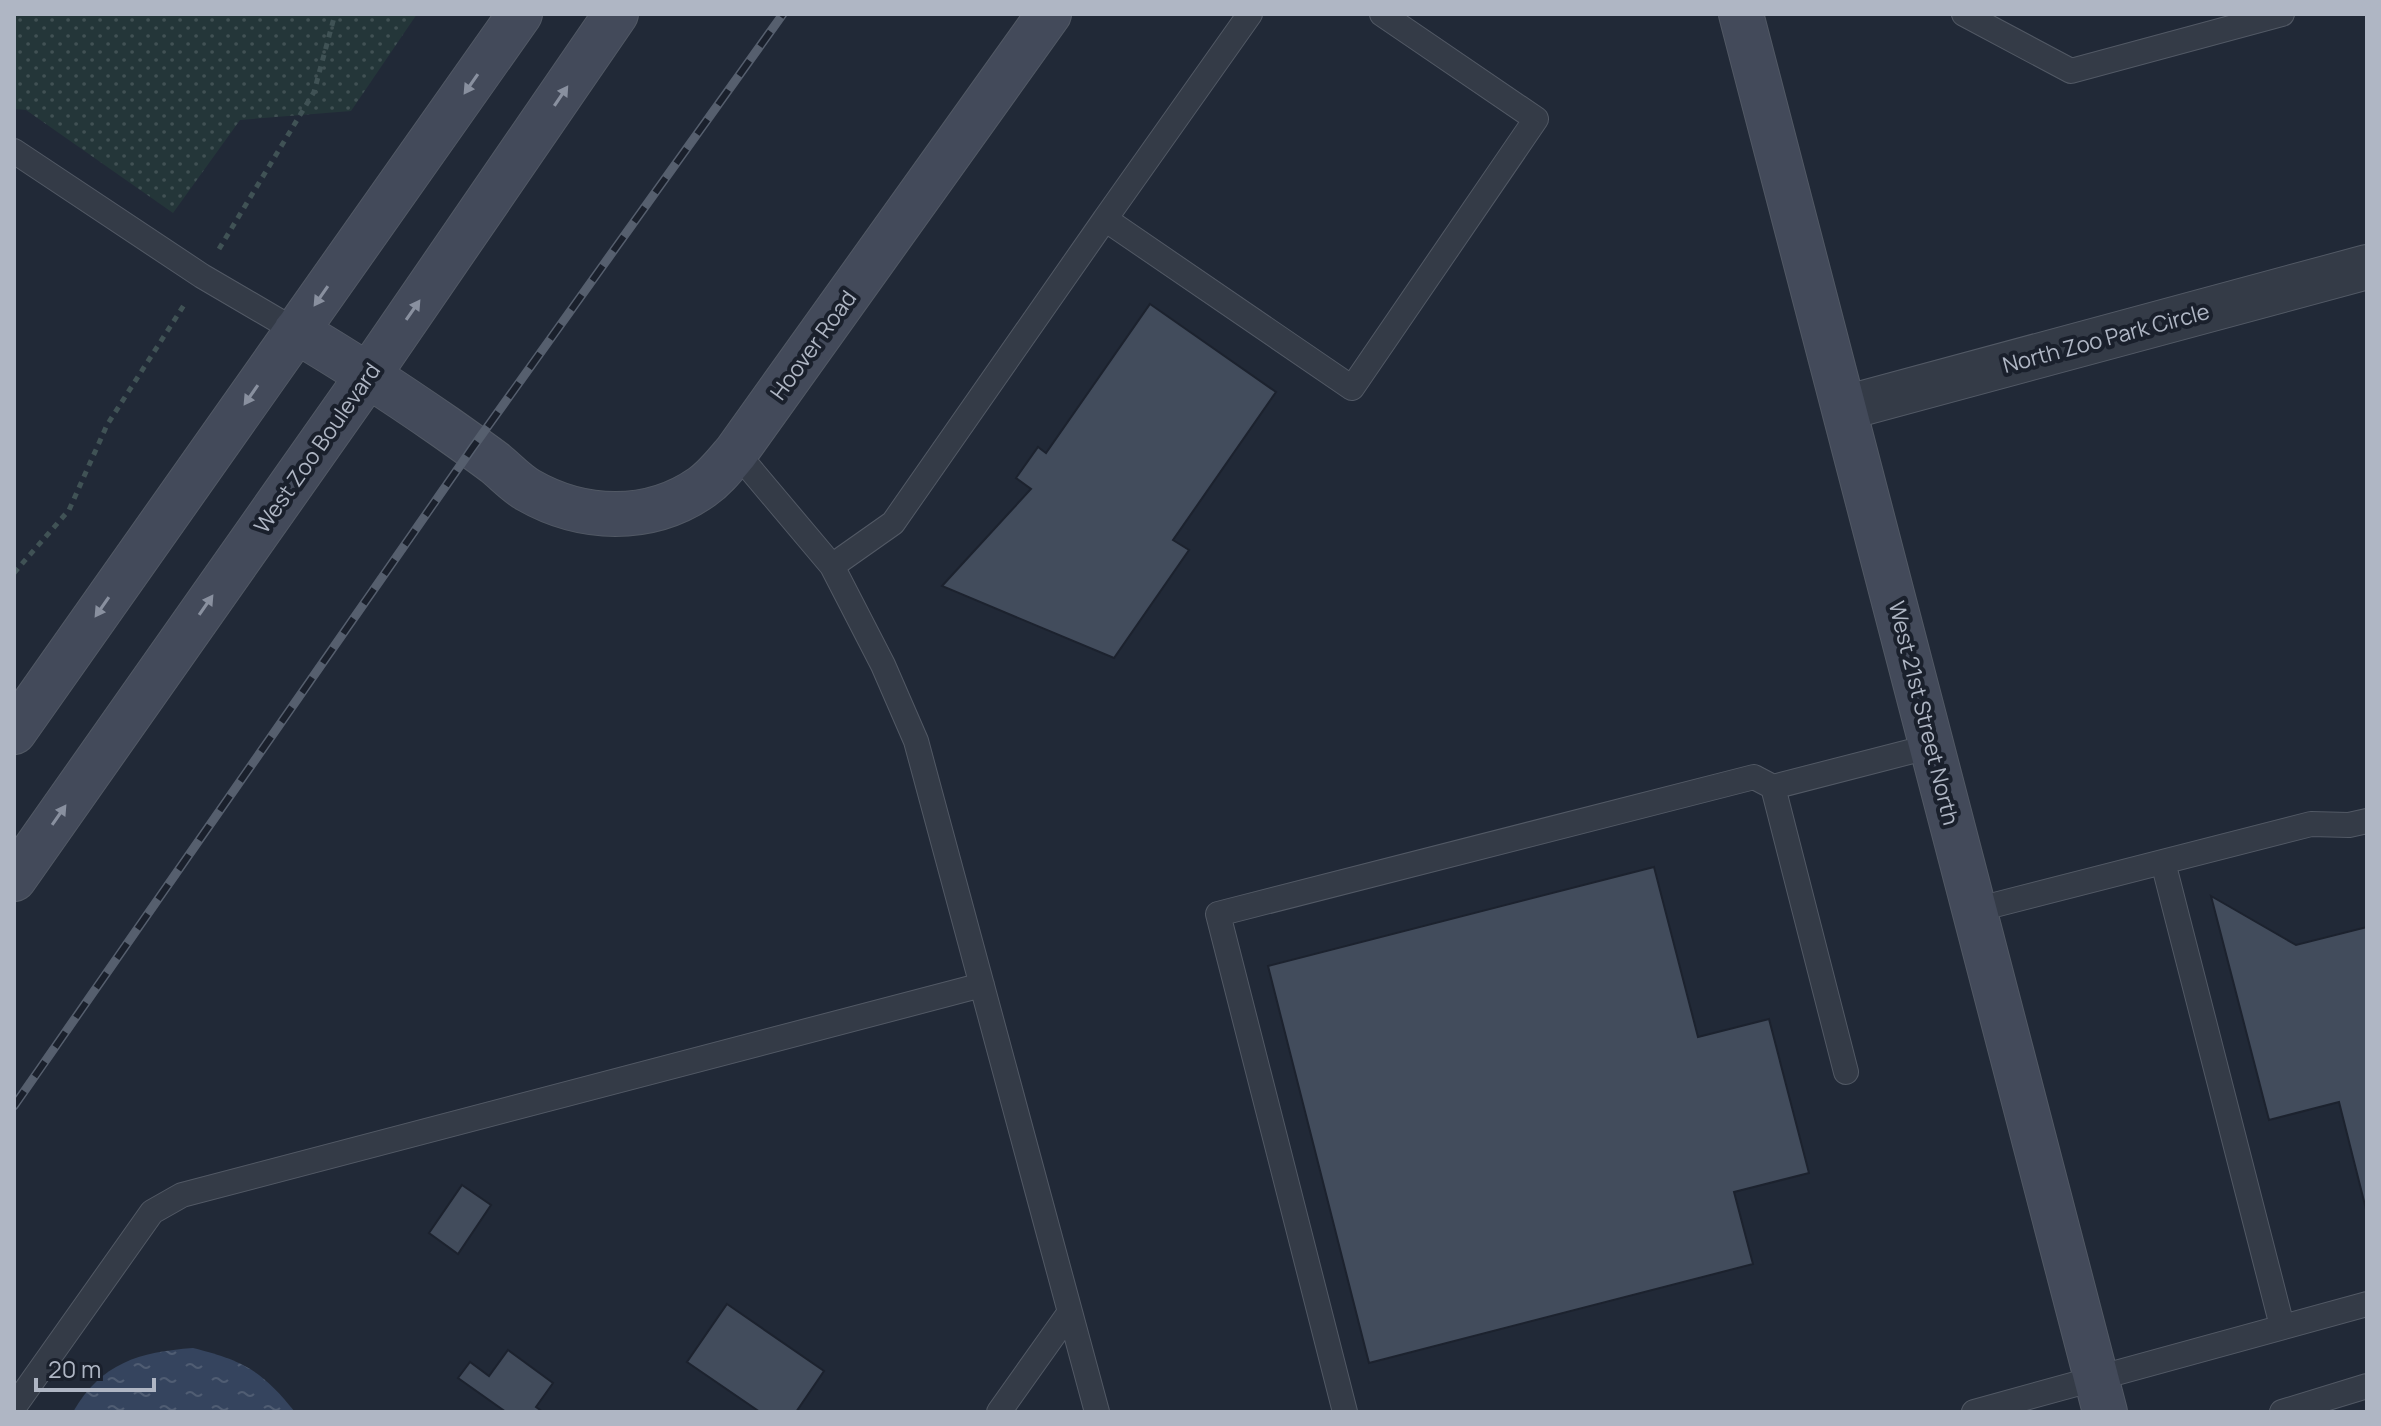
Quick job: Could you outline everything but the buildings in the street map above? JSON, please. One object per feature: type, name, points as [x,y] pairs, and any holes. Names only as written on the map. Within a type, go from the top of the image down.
[{"type":"street","points":[[14,732],[520,14]]},
{"type":"street","name":"West Zoo Boulevard","points":[[14,879],[369,374],[616,14]]},
{"type":"street","name":"Hoover Road","points":[[296,331],[369,374],[526,488],[564,507],[596,514],[631,514],[666,506],[700,488],[736,452],[1049,14]]},
{"type":"street","name":"West 21st Street North","points":[[1741,14],[2100,1396]]},
{"type":"street","name":"North Zoo Park Circle","points":[[1845,408],[2367,267]]},
{"type":"lane","points":[[832,566],[893,523],[1250,14]]},
{"type":"lane","points":[[1105,219],[1352,388],[1536,119],[1382,14]]},
{"type":"lane","points":[[1964,14],[2071,71],[2282,14]]},
{"type":"lane","points":[[14,151],[202,276],[296,331]]},
{"type":"lane","points":[[736,452],[832,566],[883,665],[916,741],[1097,1412]]},
{"type":"lane","points":[[1345,1412],[1218,914],[1754,777],[1773,787],[1932,746]]},
{"type":"lane","points":[[1773,787],[1846,1072]]},
{"type":"lane","points":[[1975,910],[2311,824],[2349,825],[2367,821]]},
{"type":"lane","points":[[2163,862],[2282,1326]]},
{"type":"lane","points":[[14,1407],[152,1212],[182,1195],[982,985]]},
{"type":"lane","points":[[1974,1412],[2100,1396],[2282,1326],[2367,1304]]},
{"type":"lane","points":[[999,1412],[1070,1312]]},
{"type":"lane","points":[[2282,1412],[2367,1386]]},
{"type":"path","points":[[216,253],[314,92],[335,14]]},
{"type":"path","points":[[14,573],[69,510],[107,425],[186,301]]},
{"type":"shaded area","points":[[14,14],[417,14],[351,111],[240,120],[173,213],[26,110],[14,109]]},
{"type":"water","points":[[193,1348],[250,1369],[272,1386],[295,1412],[73,1412],[96,1382],[123,1363],[155,1353]]},
{"type":"railway","points":[[14,1106],[473,447],[783,14]]}]
